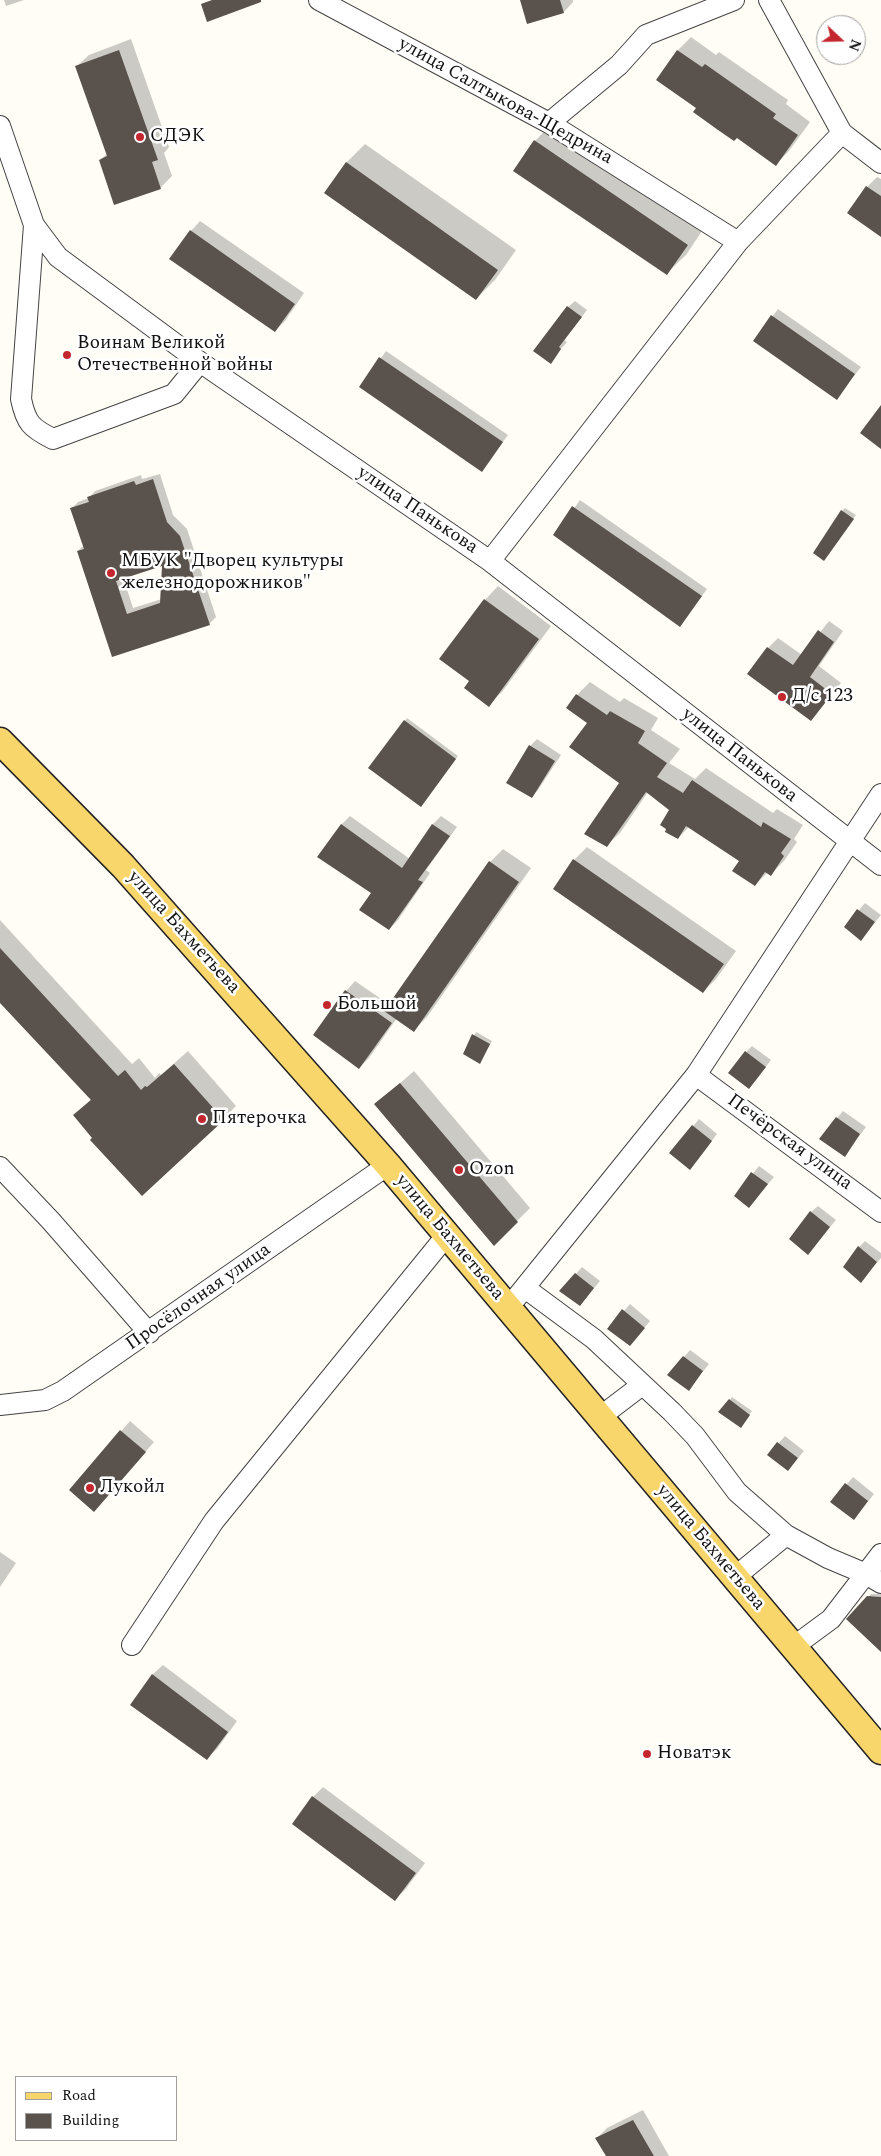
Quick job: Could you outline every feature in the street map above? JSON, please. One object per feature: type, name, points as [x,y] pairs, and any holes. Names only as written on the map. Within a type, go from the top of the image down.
[{"type":"main road","name":"улица Бахметьева","points":[[0,741],[123,866],[388,1166],[881,1750]]},
{"type":"street","name":"улица Салтыкова-Щедрина","points":[[320,0],[549,122],[738,242]]},
{"type":"street","points":[[549,122],[619,65],[646,35],[718,8],[734,0]]},
{"type":"street","points":[[769,0],[842,133],[881,163]]},
{"type":"street","name":"улица Панькова","points":[[0,126],[34,224],[58,257],[200,362],[490,561],[881,865]]},
{"type":"street","points":[[490,561],[738,242],[842,133]]},
{"type":"street","points":[[34,224],[21,399],[25,418],[37,431],[54,439],[174,394],[200,362]]},
{"type":"street","points":[[508,1308],[696,1075],[881,794]]},
{"type":"street","name":"Печёрская улица","points":[[696,1075],[881,1212]]},
{"type":"street","name":"Просёлочная улица","points":[[0,1405],[45,1400],[63,1391],[388,1166]]},
{"type":"street","points":[[0,1167],[51,1221],[149,1333]]},
{"type":"street","points":[[132,1645],[214,1521],[446,1236]]},
{"type":"street","points":[[525,1288],[594,1339],[672,1412],[695,1436],[737,1492],[786,1535],[828,1558],[874,1578]]},
{"type":"street","points":[[600,1417],[642,1385]]},
{"type":"street","points":[[735,1577],[786,1535]]},
{"type":"street","points":[[793,1646],[831,1619],[874,1578],[881,1554]]},
{"type":"building","points":[[212,0],[261,0],[261,2],[207,22],[201,4]]},
{"type":"building","points":[[520,0],[560,0],[564,13],[527,24]]},
{"type":"building","points":[[119,50],[158,160],[152,162],[161,189],[114,205],[99,160],[107,156],[75,66]]},
{"type":"building","points":[[677,50],[702,67],[705,64],[776,114],[773,118],[798,135],[776,166],[737,138],[734,141],[718,130],[693,112],[696,108],[656,80]]},
{"type":"building","points":[[534,140],[688,245],[667,275],[513,171]]},
{"type":"building","points":[[346,162],[498,270],[476,300],[324,193]]},
{"type":"building","points":[[866,186],[881,196],[881,237],[847,213]]},
{"type":"building","points":[[190,230],[295,304],[275,332],[169,259]]},
{"type":"building","points":[[567,306],[582,317],[559,347],[561,349],[551,364],[533,351]]},
{"type":"building","points":[[771,315],[855,374],[837,400],[753,341]]},
{"type":"building","points":[[379,357],[503,442],[482,472],[359,387]]},
{"type":"building","points":[[881,405],[881,449],[860,433]]},
{"type":"building","name":"МБУК \"Дворец культуры железнодорожников\"","points":[[153,479],[167,522],[180,536],[210,625],[112,657],[77,551],[84,549],[70,508],[89,502],[87,497],[134,481],[136,485]],"holes":[[[162,566],[160,603],[127,614],[116,581]]]},
{"type":"building","points":[[572,506],[702,596],[680,627],[553,535]]},
{"type":"building","points":[[841,510],[854,519],[824,561],[813,553]]},
{"type":"building","points":[[484,599],[539,639],[489,707],[464,688],[469,681],[439,659]]},
{"type":"building","points":[[818,630],[834,642],[810,677],[832,694],[811,721],[747,674],[767,647],[793,665]]},
{"type":"building","points":[[576,694],[607,715],[610,711],[645,731],[638,743],[667,763],[657,777],[683,793],[692,780],[761,827],[763,822],[791,839],[781,853],[784,856],[771,876],[765,872],[755,886],[732,871],[739,861],[686,826],[678,839],[665,832],[666,829],[660,825],[669,810],[646,792],[607,847],[584,834],[619,783],[569,747],[587,723],[566,708]]},
{"type":"building","points":[[404,720],[456,759],[421,807],[368,768]]},
{"type":"building","points":[[529,745],[555,761],[532,798],[506,783]]},
{"type":"building","points":[[341,824],[402,868],[432,824],[450,836],[418,880],[423,882],[389,930],[359,910],[371,893],[317,857]]},
{"type":"building","points":[[573,859],[724,964],[703,993],[553,889]]},
{"type":"building","points":[[489,861],[519,882],[414,1032],[384,1011]]},
{"type":"building","points":[[857,909],[875,922],[861,941],[844,927]]},
{"type":"building","points":[[0,948],[118,1076],[125,1070],[141,1090],[174,1064],[224,1120],[142,1196],[90,1140],[92,1138],[73,1115],[91,1100],[0,1003]]},
{"type":"building","points":[[345,990],[392,1023],[359,1069],[313,1035]]},
{"type":"building","points":[[472,1034],[490,1044],[480,1064],[463,1054]]},
{"type":"building","points":[[745,1051],[766,1067],[749,1089],[728,1073]]},
{"type":"building","points":[[400,1083],[518,1222],[494,1246],[374,1104]]},
{"type":"building","points":[[836,1117],[860,1134],[845,1157],[819,1139]]},
{"type":"building","points":[[692,1125],[712,1141],[690,1170],[669,1153]]},
{"type":"building","points":[[751,1172],[768,1184],[749,1208],[734,1196]]},
{"type":"building","points":[[810,1211],[830,1227],[808,1255],[789,1239]]},
{"type":"building","points":[[858,1246],[877,1262],[861,1283],[843,1267]]},
{"type":"building","points":[[575,1273],[594,1288],[580,1306],[559,1291]]},
{"type":"building","points":[[622,1309],[645,1328],[630,1346],[607,1329]]},
{"type":"building","points":[[683,1356],[703,1371],[689,1391],[667,1375]]},
{"type":"building","points":[[729,1399],[750,1415],[741,1428],[718,1412]]},
{"type":"building","points":[[120,1430],[146,1452],[94,1512],[69,1490]]},
{"type":"building","points":[[777,1442],[798,1458],[788,1471],[767,1455]]},
{"type":"building","points":[[845,1483],[868,1501],[854,1520],[830,1502]]},
{"type":"building","points":[[867,1596],[881,1597],[881,1652],[846,1619]]},
{"type":"building","points":[[152,1674],[228,1732],[207,1760],[130,1705]]},
{"type":"building","points":[[312,1796],[416,1873],[395,1901],[292,1824]]},
{"type":"building","points":[[633,2120],[654,2156],[606,2156],[595,2138]]},
{"type":"place","name":"СДЭК","points":[[140,137]]},
{"type":"place","name":"Воинам Великой Отечественной войны","points":[[67,355]]},
{"type":"place","name":"МБУК \"Дворец культуры железнодорожников\"","points":[[111,573]]},
{"type":"place","name":"Д/с 123","points":[[782,697]]},
{"type":"place","name":"Большой","points":[[327,1005]]},
{"type":"place","name":"Пятерочка","points":[[202,1119]]},
{"type":"place","name":"Ozon","points":[[459,1170]]},
{"type":"place","name":"Лукойл","points":[[90,1488]]},
{"type":"place","name":"Новатэк","points":[[647,1754]]}]
